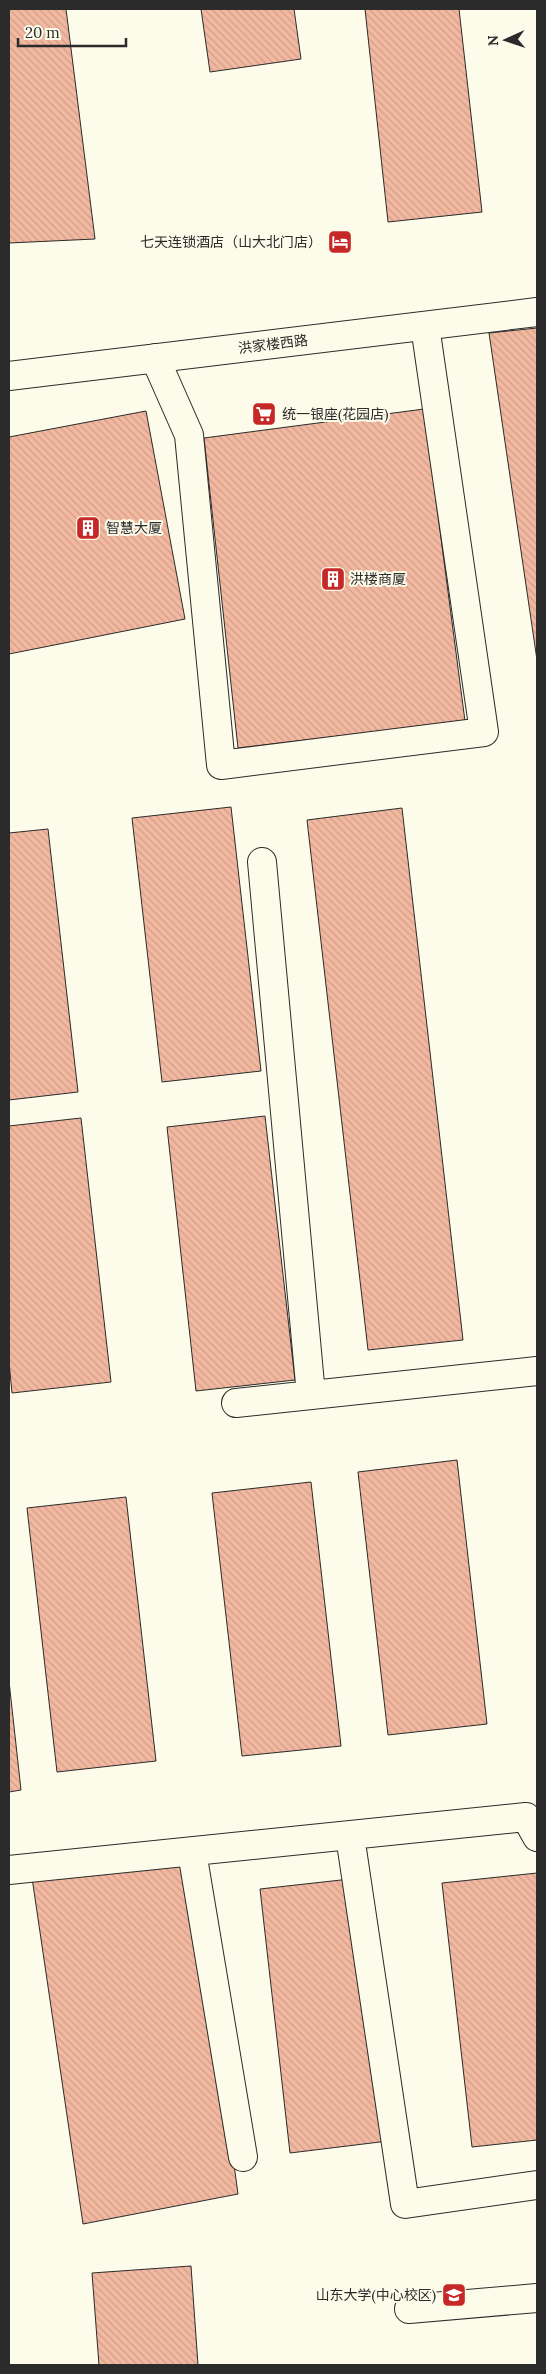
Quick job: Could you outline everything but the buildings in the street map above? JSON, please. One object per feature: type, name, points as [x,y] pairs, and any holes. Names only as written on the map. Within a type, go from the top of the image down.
[{"type":"street","name":"洪家楼西路","points":[[9,376],[537,312]]},
{"type":"street","points":[[155,358],[189,435],[221,765],[484,732],[425,326]]},
{"type":"street","points":[[262,862],[311,1395]]},
{"type":"street","points":[[236,1403],[537,1371]]},
{"type":"street","points":[[9,1870],[526,1817],[537,1837]]},
{"type":"street","points":[[350,1836],[405,2204],[537,2185]]},
{"type":"street","points":[[192,1852],[243,2157]]},
{"type":"street","points":[[409,2309],[537,2298]]},
{"type":"place","name":"七天连锁酒店（山大北门店）","points":[[340,242]]},
{"type":"place","name":"统一银座(花园店)","points":[[264,414]]},
{"type":"place","name":"智慧大厦","points":[[88,528]]},
{"type":"place","name":"洪楼商厦","points":[[333,579]]},
{"type":"place","name":"山东大学(中心校区)","points":[[454,2295]]}]
